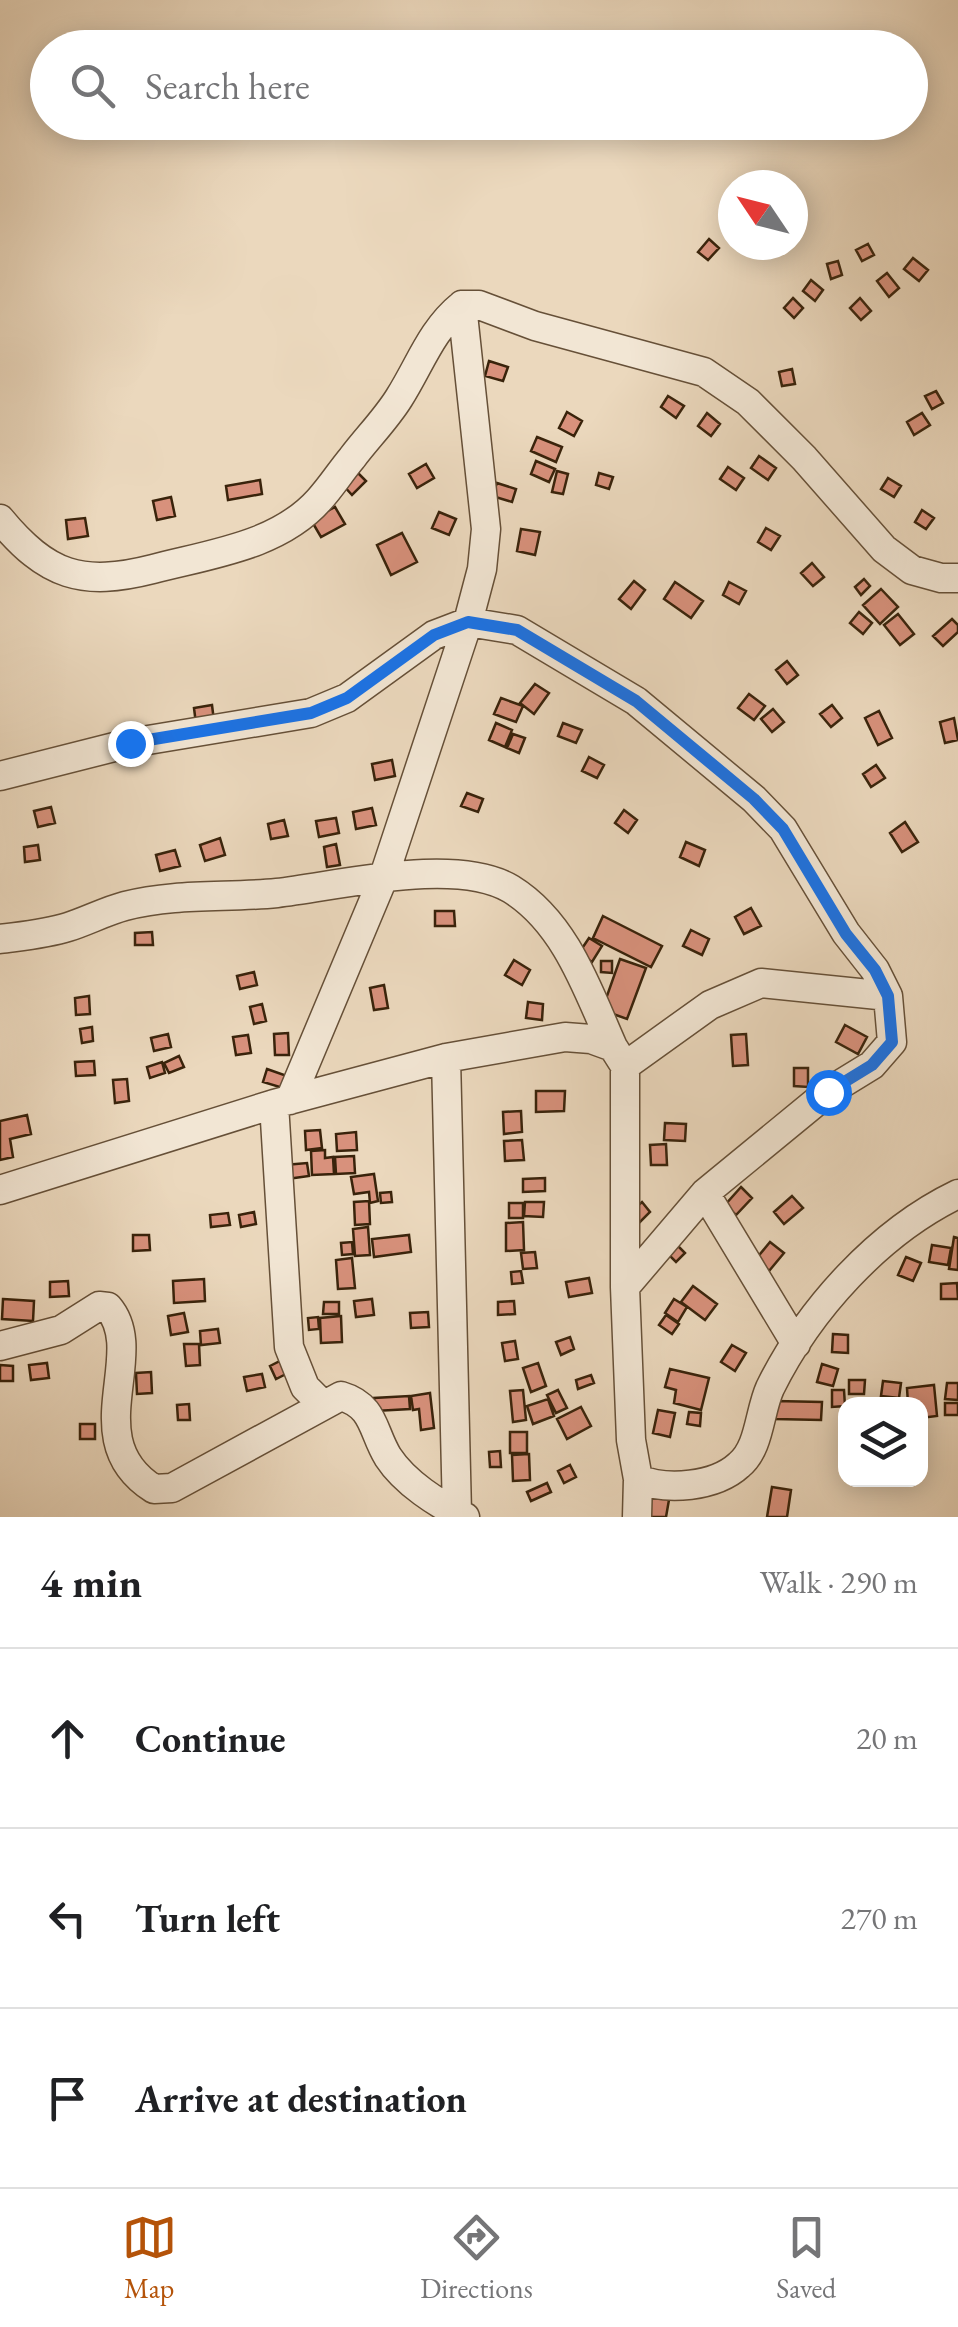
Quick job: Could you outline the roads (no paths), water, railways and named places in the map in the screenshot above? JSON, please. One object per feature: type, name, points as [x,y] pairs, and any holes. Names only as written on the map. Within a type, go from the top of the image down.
[{"type":"street","points":[[322,1404],[305,1386],[289,1347],[282,1102],[384,876],[482,569],[486,529],[462,304]]},
{"type":"street","points":[[0,519],[46,564],[78,576],[112,579],[248,545],[287,527],[318,502],[394,406],[432,334],[462,304],[479,305],[535,326],[704,372],[748,402],[804,458],[884,549],[912,570],[958,578]]},
{"type":"street","points":[[0,776],[130,743],[311,713],[347,698],[434,635],[468,622],[517,630],[636,701],[754,799],[783,829],[846,934],[875,970],[888,996],[892,1042],[872,1065],[828,1092],[705,1193],[625,1287]]},
{"type":"street","points":[[0,939],[64,928],[124,906],[182,896],[276,893],[384,876],[466,876],[508,887],[546,915],[576,965],[619,1057],[637,1517]]},
{"type":"street","points":[[619,1057],[710,1005],[761,983],[888,996]]},
{"type":"street","points":[[0,1190],[282,1102],[446,1058],[565,1037],[591,1039],[619,1057]]},
{"type":"street","points":[[446,1058],[461,1515]]},
{"type":"street","points":[[705,1193],[796,1344]]},
{"type":"street","points":[[638,1478],[654,1486],[672,1488],[739,1466],[752,1448],[765,1398],[796,1344],[856,1267],[921,1212],[958,1194]]},
{"type":"street","points":[[0,1346],[61,1330],[100,1306],[108,1306],[114,1314],[119,1342],[117,1446],[128,1466],[154,1489],[172,1488],[341,1396],[356,1400],[367,1412],[389,1458],[418,1488],[461,1515]]}]
